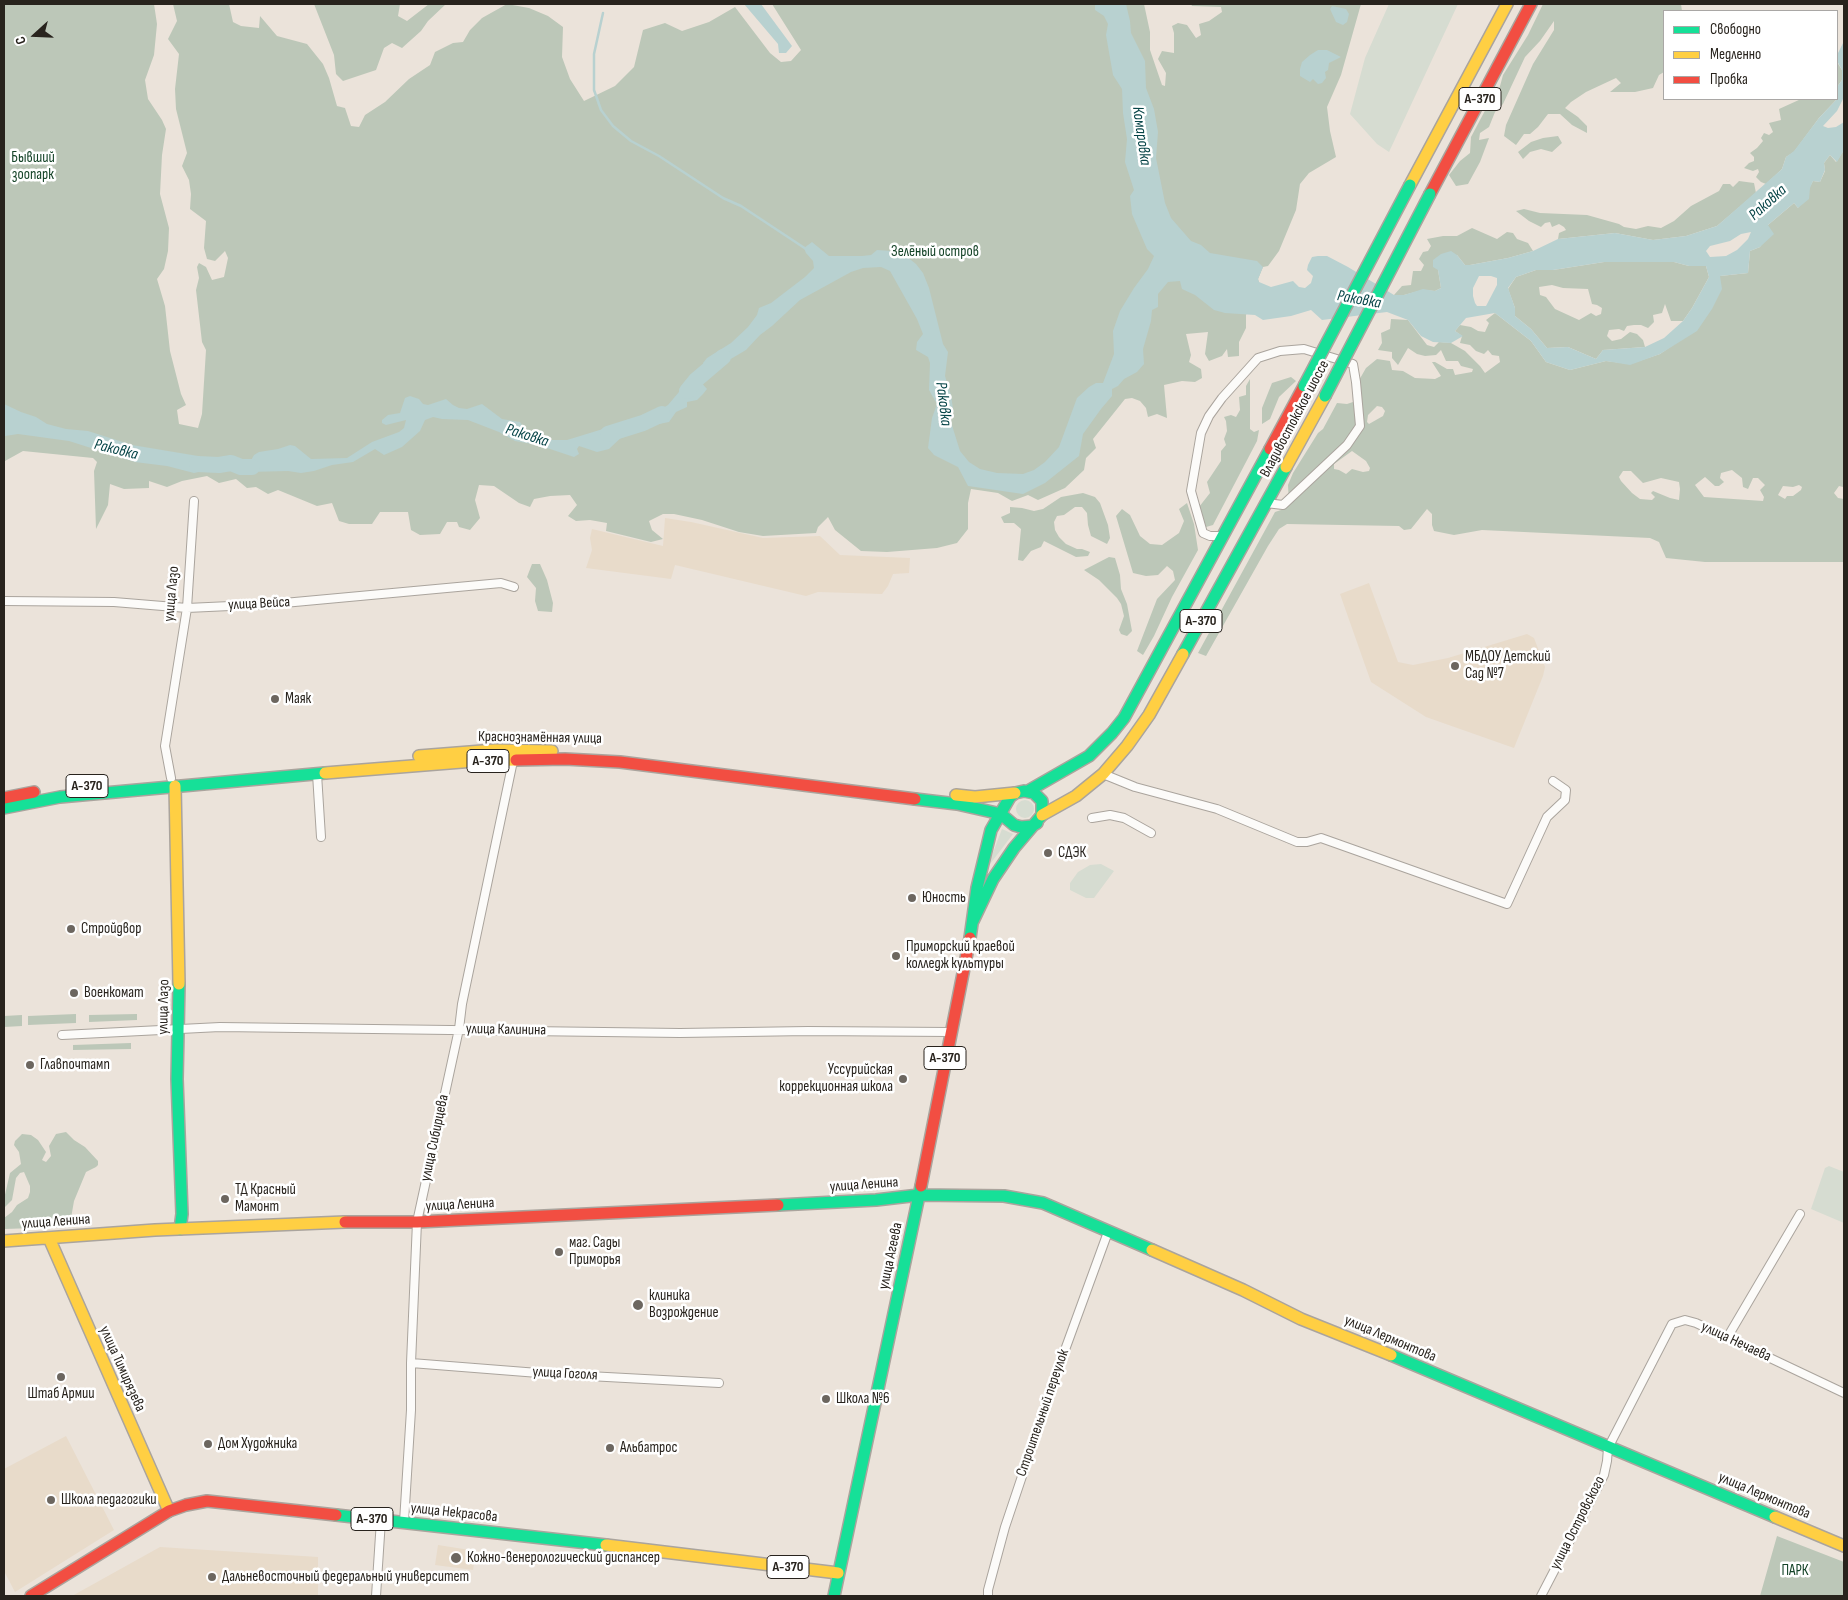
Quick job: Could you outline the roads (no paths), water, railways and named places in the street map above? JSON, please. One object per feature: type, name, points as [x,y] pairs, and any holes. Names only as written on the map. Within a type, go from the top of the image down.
[{"type":"main road","name":"Владивостокское шоссе","points":[[1028,791],[1089,756],[1112,733],[1141,689],[1507,4]]},
{"type":"main road","name":"Владивостокское шоссе","points":[[1040,819],[1076,796],[1102,774],[1127,746],[1149,715],[1325,396],[1531,4]]},
{"type":"main road","name":"А-370","points":[[1472,69],[1484,72],[1490,81]]},
{"type":"main road","points":[[1271,447],[1286,451],[1291,459]]},
{"type":"main road","name":"Краснознамённая улица","points":[[4,798],[277,773],[472,752],[565,760],[620,762],[957,804],[1000,814]]},
{"type":"main road","name":"Краснознамённая улица","points":[[277,773],[317,774],[474,761],[514,755],[596,752],[974,797],[1015,793]]},
{"type":"main road","name":"улица Лазо","points":[[173,782],[180,1010],[177,1079],[182,1214],[180,1229]]},
{"type":"main road","name":"А-370","points":[[1028,791],[1015,793],[1000,814],[1021,828],[1032,826],[1040,819]]},
{"type":"main road","points":[[1028,791],[1037,795],[1042,801],[1043,810],[1040,819]]},
{"type":"main road","name":"Краснознамённая улица","points":[[4,808],[49,794]]},
{"type":"main road","name":"улица Агеева","points":[[834,1596],[918,1195],[973,921],[977,888],[991,830],[1000,814]]},
{"type":"main road","name":"улица Агеева","points":[[973,921],[993,879],[1014,848],[1040,819]]},
{"type":"main road","name":"улица Ленина","points":[[4,1241],[180,1229],[638,1213],[876,1200],[918,1195]]},
{"type":"main road","name":"улица Лермонтова","points":[[918,1195],[1004,1196],[1033,1200],[1243,1290],[1301,1319],[1844,1546]]},
{"type":"main road","name":"улица Тимирязева","points":[[49,1238],[169,1511]]},
{"type":"main road","name":"улица Некрасова","points":[[31,1596],[169,1511],[207,1501],[838,1573]]},
{"type":"street","points":[[1223,536],[1210,536],[1204,533],[1191,491],[1201,433],[1209,416],[1222,398],[1258,358],[1280,351],[1304,348],[1353,364],[1360,426],[1347,445],[1283,505],[1266,502]]},
{"type":"street","name":"улица Лазо","points":[[173,782],[165,746],[187,608],[194,501]]},
{"type":"street","name":"улица Вейса","points":[[4,602],[114,602],[187,608],[273,604],[501,584],[514,587]]},
{"type":"street","name":"улица Сибирцева","points":[[404,1522],[411,1410],[411,1362],[417,1222],[459,1029],[462,1004],[514,755]]},
{"type":"street","points":[[317,774],[321,837]]},
{"type":"street","points":[[1102,774],[1135,787],[1216,809],[1297,842],[1307,842],[1321,838],[1507,904],[1547,817],[1565,800],[1566,790],[1553,781]]},
{"type":"street","points":[[1092,818],[1110,815],[1124,818],[1150,833]]},
{"type":"street","name":"улица Калинина","points":[[62,1035],[220,1027],[680,1033],[808,1031],[950,1032]]},
{"type":"street","points":[[1727,1338],[1800,1214]]},
{"type":"street","name":"Строительный переулок","points":[[988,1596],[988,1590],[1011,1508],[1058,1369],[1108,1232]]},
{"type":"street","name":"улица Нечаева","points":[[1608,1448],[1672,1324],[1685,1320],[1844,1393]]},
{"type":"street","name":"улица Гоголя","points":[[411,1362],[551,1374],[719,1383]]},
{"type":"street","name":"улица Островского","points":[[1541,1596],[1604,1475],[1608,1448]]},
{"type":"street","points":[[376,1596],[381,1520]]},
{"type":"water","points":[[744,4],[761,4],[792,46],[786,53],[779,53],[778,44]]},
{"type":"water","name":"Комаровка","points":[[1095,4],[1126,4],[1131,33],[1145,61],[1146,88],[1154,109],[1158,132],[1156,158],[1165,203],[1171,218],[1191,241],[1201,245],[1210,253],[1257,261],[1263,267],[1258,279],[1259,282],[1271,287],[1293,281],[1299,287],[1305,288],[1311,283],[1313,276],[1307,270],[1312,257],[1327,256],[1394,295],[1404,295],[1423,289],[1435,291],[1441,288],[1438,270],[1433,267],[1433,260],[1441,254],[1451,251],[1465,265],[1470,265],[1533,251],[1558,239],[1615,233],[1653,240],[1686,236],[1717,226],[1782,169],[1786,157],[1794,151],[1819,118],[1838,100],[1838,86],[1842,80],[1842,70],[1838,63],[1838,53],[1844,41],[1844,97],[1837,111],[1823,126],[1828,128],[1836,127],[1844,122],[1844,150],[1837,162],[1830,155],[1824,163],[1825,170],[1820,182],[1813,181],[1809,199],[1798,208],[1794,203],[1768,225],[1774,234],[1760,247],[1750,251],[1748,273],[1720,276],[1722,289],[1712,309],[1697,331],[1660,354],[1630,365],[1606,361],[1570,370],[1546,362],[1531,341],[1495,313],[1466,318],[1455,331],[1463,336],[1451,343],[1433,342],[1421,336],[1408,320],[1387,312],[1322,320],[1311,310],[1291,316],[1263,320],[1255,315],[1225,313],[1214,310],[1195,295],[1182,289],[1180,281],[1168,282],[1158,294],[1158,307],[1152,310],[1143,349],[1144,364],[1137,372],[1124,379],[1118,386],[1112,389],[1112,396],[1083,434],[1079,456],[1045,483],[1023,494],[968,486],[958,467],[934,455],[928,448],[932,418],[937,404],[929,390],[930,363],[928,357],[916,350],[917,342],[923,334],[917,319],[890,271],[881,267],[863,268],[851,272],[800,300],[746,350],[729,360],[717,371],[706,371],[703,363],[707,358],[731,343],[748,327],[757,315],[759,308],[771,303],[814,268],[813,261],[804,248],[812,242],[829,256],[862,256],[871,255],[877,250],[891,251],[906,256],[916,264],[923,273],[929,288],[943,344],[948,352],[945,376],[953,409],[950,419],[960,451],[969,462],[980,469],[997,473],[1023,474],[1034,470],[1045,462],[1059,447],[1077,398],[1089,387],[1096,383],[1103,383],[1114,354],[1113,331],[1120,311],[1148,269],[1154,256],[1147,249],[1132,214],[1130,196],[1134,190],[1125,162],[1127,139],[1122,89],[1113,75],[1106,35],[1108,24],[1104,16],[1095,10]],"holes":[[[1751,232],[1748,239],[1737,250],[1726,256],[1710,257],[1706,251],[1710,246],[1730,241],[1741,234]],[[1604,262],[1674,262],[1689,266],[1706,266],[1709,277],[1683,321],[1664,338],[1645,347],[1603,350],[1596,359],[1568,347],[1547,348],[1531,329],[1515,316],[1515,308],[1508,288],[1516,277],[1536,270],[1553,270]],[[1479,276],[1497,278],[1497,285],[1486,306],[1477,306],[1473,296],[1473,288]]]},
{"type":"water","points":[[1332,6],[1346,9],[1349,14],[1347,22],[1343,25],[1336,22],[1330,9]]},
{"type":"water","points":[[1318,50],[1327,50],[1341,57],[1329,63],[1328,70],[1325,72],[1326,78],[1322,83],[1318,84],[1313,79],[1310,82],[1300,76],[1300,69],[1302,62]]},
{"type":"water","points":[[695,373],[701,376],[700,381],[707,389],[697,400],[687,402],[687,407],[676,412],[669,422],[649,426],[643,423],[647,418],[668,405]]},
{"type":"water","points":[[410,396],[428,405],[446,399],[459,408],[467,409],[482,404],[502,419],[520,422],[527,432],[547,440],[567,440],[616,425],[627,427],[626,433],[609,449],[597,452],[579,446],[577,449],[579,454],[574,457],[538,445],[515,441],[499,432],[468,420],[433,417],[425,420],[420,431],[402,447],[384,455],[375,449],[353,462],[301,473],[288,471],[248,472],[234,470],[229,466],[234,460],[243,464],[249,464],[254,455],[259,452],[290,445],[295,446],[311,459],[347,458],[372,442],[399,432],[404,428],[406,420],[386,425],[382,423],[382,420],[388,415],[400,413],[405,398]]},
{"type":"water","points":[[4,404],[36,417],[47,424],[66,429],[88,431],[132,445],[198,456],[219,465],[217,468],[194,473],[167,466],[135,462],[69,441],[18,434],[5,436]]},
{"type":"waterway","points":[[603,13],[594,54],[594,90],[601,110],[613,126],[631,141],[659,156],[723,198],[741,206],[806,249]]},
{"type":"waterway","name":"Раковка","points":[[687,391],[696,380],[723,357]]},
{"type":"waterway","name":"Раковка","points":[[608,434],[643,423],[662,414]]},
{"type":"waterway","name":"Раковка","points":[[197,464],[219,465],[231,463],[241,467],[252,467]]},
{"type":"place","name":"МБДОУ Детский Сад №7","points":[[1455,666]]},
{"type":"place","name":"Маяк","points":[[275,699]]},
{"type":"place","name":"СДЭК","points":[[1048,853]]},
{"type":"place","name":"Юность","points":[[912,898]]},
{"type":"place","name":"Стройдвор","points":[[71,929]]},
{"type":"place","name":"Приморский краевой колледж культуры","points":[[896,956]]},
{"type":"place","name":"Военкомат","points":[[74,993]]},
{"type":"place","name":"Главпочтамп","points":[[30,1065]]},
{"type":"place","name":"Уссурийская коррекционная школа","points":[[903,1079]]},
{"type":"place","name":"ТД Красный Мамонт","points":[[225,1199]]},
{"type":"place","name":"маг. Сады Приморья","points":[[559,1252]]},
{"type":"place","name":"клиника Возрождение","points":[[638,1305]]},
{"type":"place","name":"Штаб Армии","points":[[61,1377]]},
{"type":"place","name":"Школа №6","points":[[826,1399]]},
{"type":"place","name":"Дом Художника","points":[[208,1444]]},
{"type":"place","name":"Альбатрос","points":[[610,1448]]},
{"type":"place","name":"Школа педагогики","points":[[51,1500]]},
{"type":"place","name":"Кожно-венерологический диспансер","points":[[456,1558]]},
{"type":"place","name":"Дальневосточный федеральный университет","points":[[212,1577]]},
{"type":"park label","name":"Бывший зоопарк","points":[[33,166]]},
{"type":"park label","name":"Зелёный остров","points":[[935,252]]},
{"type":"park label","name":"ПАРК","points":[[1795,1571]]}]
